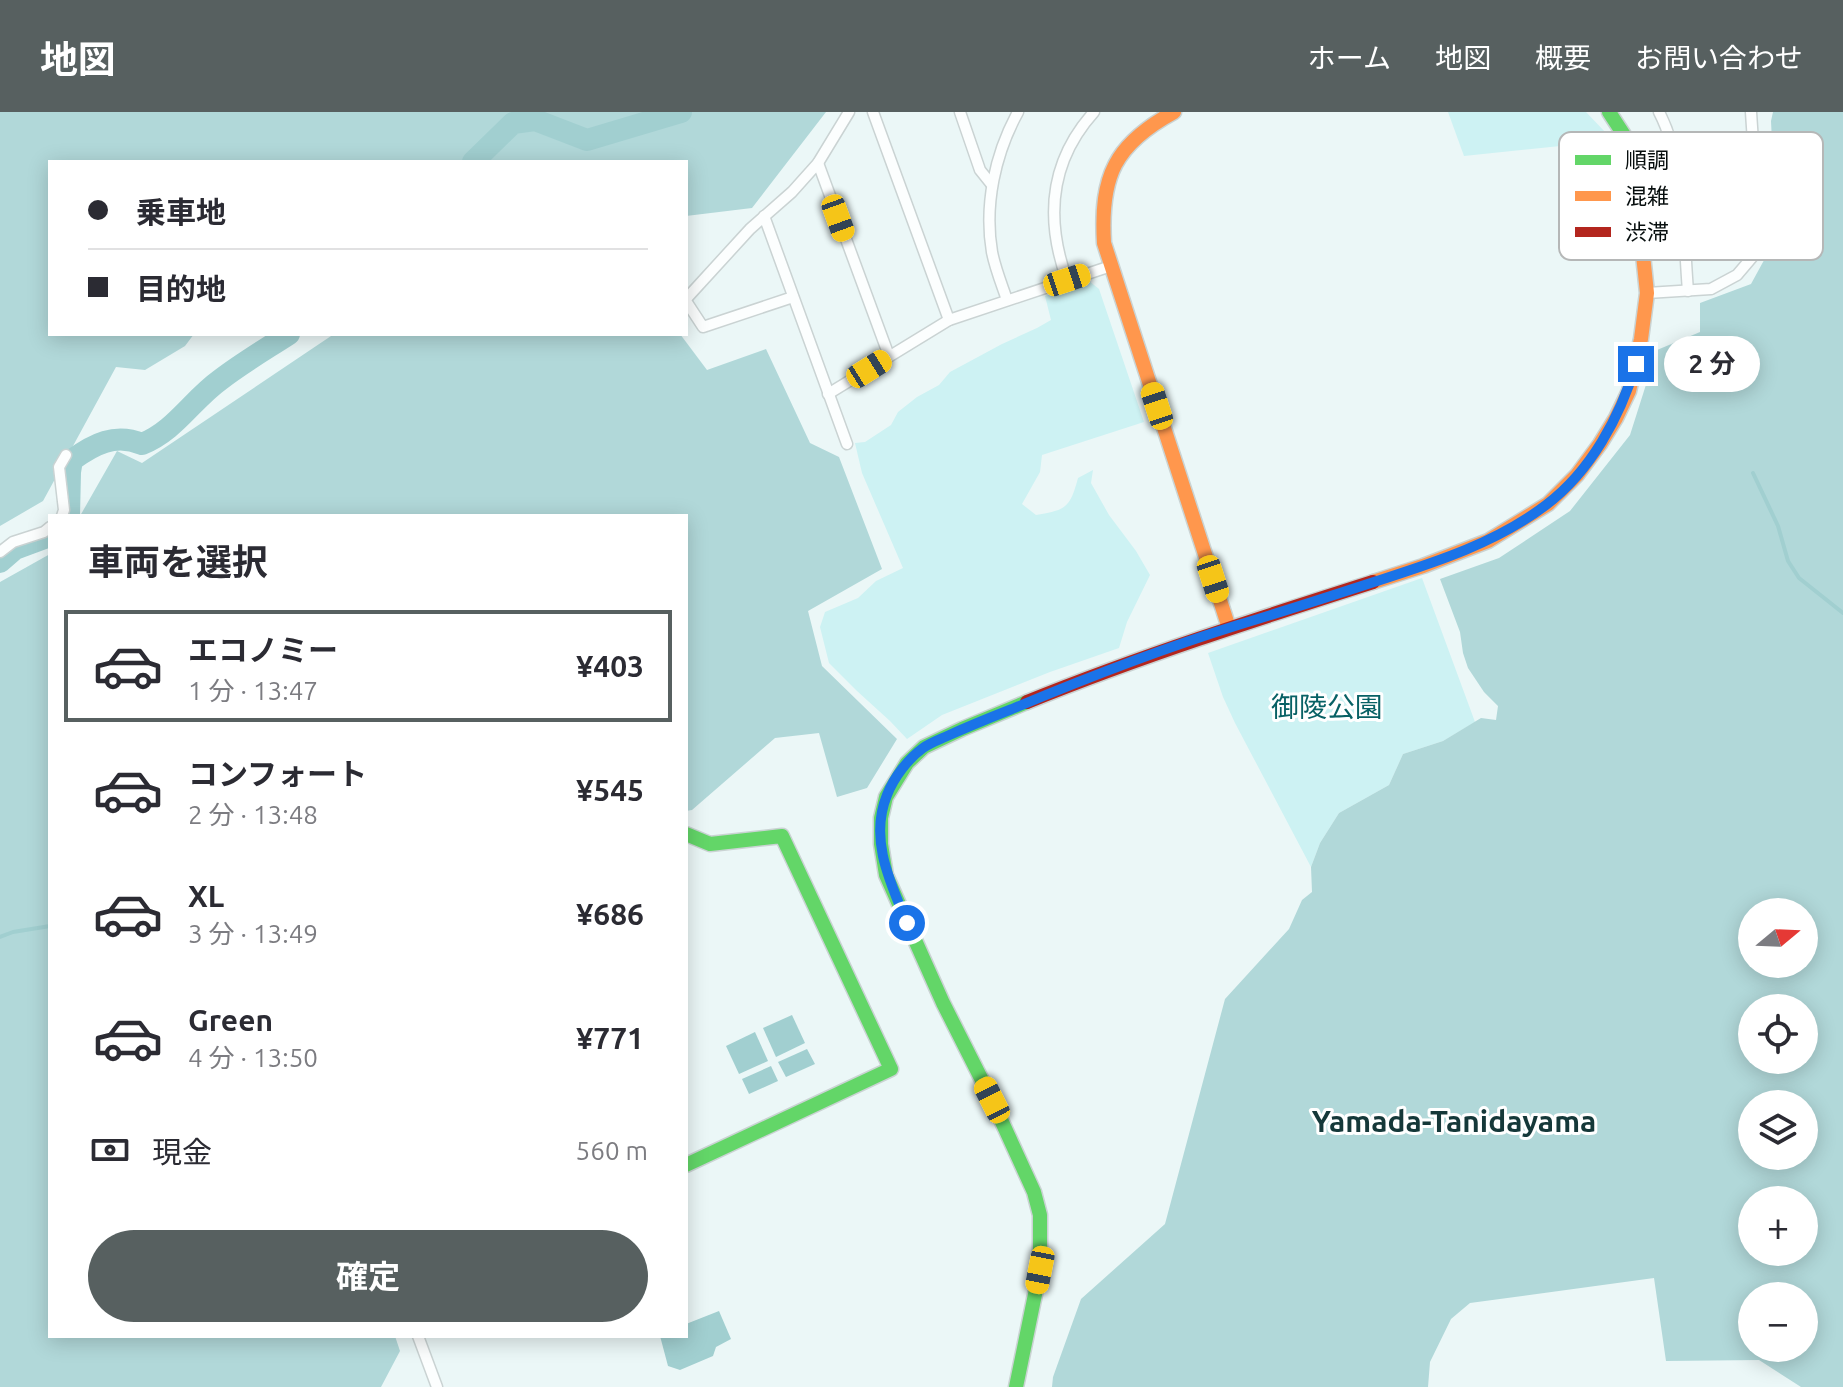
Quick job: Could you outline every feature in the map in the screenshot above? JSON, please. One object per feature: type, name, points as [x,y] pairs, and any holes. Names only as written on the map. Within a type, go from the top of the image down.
[{"type":"street","points":[[688,298],[750,229],[792,192],[818,163],[849,112]]},
{"type":"street","points":[[873,112],[949,320]]},
{"type":"street","points":[[960,112],[980,170],[992,185]]},
{"type":"street","points":[[1007,300],[992,253],[990,218],[992,185],[1001,152],[1018,112]]},
{"type":"street","points":[[1067,280],[1056,242],[1054,201],[1068,150],[1078,130],[1094,112]]},
{"type":"street","points":[[1174,112],[1141,131],[1127,145],[1107,181],[1101,221],[1111,266],[1229,628]]},
{"type":"street","points":[[1609,112],[1622,132]]},
{"type":"street","points":[[1659,112],[1669,132]]},
{"type":"street","points":[[1751,112],[1752,132]]},
{"type":"street","points":[[818,163],[889,356]]},
{"type":"street","points":[[764,216],[847,444]]},
{"type":"street","points":[[1016,1387],[1040,1270],[1040,1215],[1034,1192],[943,1003],[886,875],[881,818],[886,797],[907,763],[924,747],[962,729],[1104,671],[1423,566],[1488,541],[1548,504],[1577,475],[1600,444],[1629,391],[1647,293],[1644,260]]},
{"type":"street","points":[[1685,260],[1688,291]]},
{"type":"street","points":[[1647,293],[1711,289],[1737,275],[1750,260]]},
{"type":"street","points":[[828,394],[949,320],[1111,266]]},
{"type":"street","points":[[688,303],[703,327],[793,297]]},
{"type":"street","points":[[63,514],[59,467],[66,455]]},
{"type":"street","points":[[0,552],[13,542],[48,529]]},
{"type":"street","points":[[688,835],[710,844],[782,836],[891,1069],[688,1164]]},
{"type":"street","points":[[419,1338],[435,1386]]},
{"type":"green space","points":[[1448,112],[1586,112],[1605,132],[1559,132],[1559,146],[1464,156]]},
{"type":"green space","points":[[1089,281],[1099,289],[1144,422],[1042,455],[1040,472],[1022,504],[1036,515],[1060,509],[1069,502],[1078,478],[1093,470],[1091,483],[1150,575],[1127,622],[1119,648],[942,715],[907,739],[829,663],[820,627],[825,612],[858,598],[876,581],[903,568],[862,473],[855,443],[865,442],[891,425],[898,412],[939,385],[950,372],[1051,320],[1045,296]]},
{"type":"green space","name":"御陵公園","points":[[1422,578],[1475,722],[1443,741],[1403,754],[1389,785],[1339,813],[1320,843],[1311,867],[1235,723],[1208,653]]},
{"type":"shaded area","points":[[0,112],[826,112],[752,208],[688,216],[688,160],[48,160],[48,336],[192,336],[185,346],[145,370],[116,367],[43,501],[0,526]]},
{"type":"shaded area","points":[[1773,112],[1843,112],[1843,1387],[1801,1387],[1762,1362],[1818,1362],[1818,1282],[1738,1282],[1738,1360],[1666,1361],[1654,1278],[1470,1303],[1451,1319],[1430,1362],[1428,1387],[1052,1387],[1081,1299],[1165,1224],[1225,999],[1289,929],[1302,900],[1312,892],[1311,867],[1320,843],[1339,813],[1389,785],[1403,754],[1443,741],[1481,718],[1496,720],[1498,706],[1468,668],[1460,632],[1440,579],[1499,558],[1570,511],[1630,435],[1657,350],[1700,332],[1700,303],[1751,284],[1764,260],[1823,260],[1823,132],[1772,132]]},
{"type":"shaded area","points":[[331,336],[682,336],[707,370],[766,349],[810,443],[839,457],[882,569],[808,611],[822,666],[897,739],[867,788],[837,797],[819,733],[775,738],[688,811],[688,514],[81,514],[117,451],[142,463]]},
{"type":"shaded area","points":[[48,555],[48,1338],[396,1338],[400,1351],[381,1387],[0,1387],[0,582]]},
{"type":"shaded area","points":[[792,1015],[805,1043],[776,1057],[763,1028]]},
{"type":"shaded area","points":[[755,1032],[768,1061],[739,1074],[726,1046]]},
{"type":"shaded area","points":[[807,1049],[815,1064],[786,1077],[778,1062]]},
{"type":"shaded area","points":[[771,1066],[778,1081],[749,1094],[742,1079]]},
{"type":"shaded area","points":[[719,1311],[731,1339],[716,1347],[713,1356],[680,1370],[668,1366],[661,1338],[688,1338],[688,1323]]},
{"type":"waterway","points":[[509,126],[516,112]]},
{"type":"waterway","points":[[475,160],[513,123],[535,120],[587,140],[681,112]]},
{"type":"waterway","points":[[69,514],[72,460],[105,442],[123,440],[142,444],[154,438],[220,380],[286,336]]},
{"type":"waterway","points":[[1753,473],[1778,526],[1788,561],[1799,578],[1843,613]]},
{"type":"waterway","points":[[0,562],[15,549],[48,537]]},
{"type":"waterway","points":[[0,937],[48,926]]},
{"type":"traffic: fast","points":[[1609,112],[1622,132]]},
{"type":"traffic: fast","points":[[1016,1387],[1040,1270],[1040,1215],[1034,1192],[943,1003],[886,875],[881,818],[886,797],[907,763],[924,747],[1027,702]]},
{"type":"traffic: fast","points":[[688,835],[710,844],[782,836],[891,1069],[688,1164]]},
{"type":"traffic: slow","points":[[1174,112],[1138,137],[1115,164],[1105,199],[1104,243],[1229,628]]},
{"type":"traffic: slow","points":[[1373,582],[1488,541],[1548,504],[1577,475],[1600,444],[1629,391],[1641,339],[1647,293],[1644,260]]},
{"type":"traffic: jam","points":[[1027,702],[1156,654],[1373,582]]},
{"type":"district","name":"Yamada-Tanidayama","points":[[1454,1121]]},
{"type":"route","points":[[907,923],[886,875],[881,818],[892,785],[907,763],[924,747],[1104,671],[1423,566],[1488,541],[1548,504],[1577,475],[1616,418],[1629,391],[1636,364]]}]
